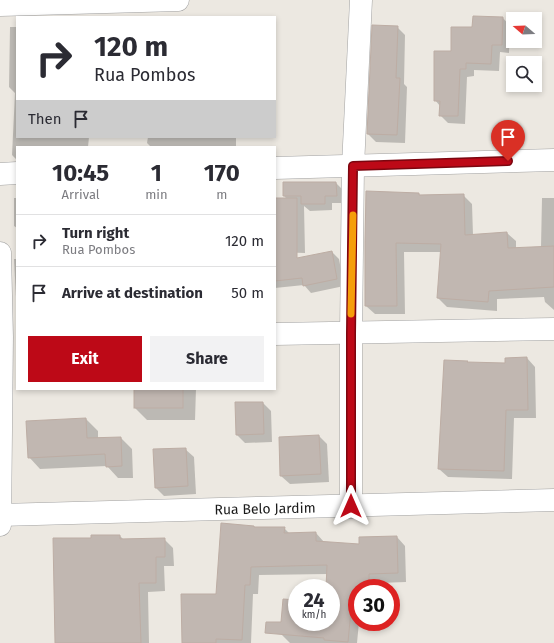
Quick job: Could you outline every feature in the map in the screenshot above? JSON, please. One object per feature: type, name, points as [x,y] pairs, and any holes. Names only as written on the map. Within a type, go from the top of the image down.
[{"type":"street","points":[[0,5],[178,0]]},
{"type":"street","points":[[351,506],[353,166],[361,0]]},
{"type":"street","points":[[276,168],[554,160]]},
{"type":"street","points":[[0,174],[16,173]]},
{"type":"street","points":[[0,253],[6,337],[0,525]]},
{"type":"street","points":[[276,334],[351,334],[554,329]]},
{"type":"street","name":"Rua Belo Jardim","points":[[0,515],[554,500]]},
{"type":"building","points":[[473,16],[503,17],[502,45],[492,45],[491,64],[466,63],[466,69],[460,69],[458,116],[439,116],[440,101],[434,101],[434,51],[451,51],[451,27],[472,27]]},
{"type":"building","points":[[372,25],[398,26],[396,78],[400,78],[397,135],[367,134]]},
{"type":"building","points":[[283,182],[336,182],[337,196],[325,196],[325,204],[301,204],[301,196],[283,196]]},
{"type":"building","points":[[366,191],[419,193],[419,195],[464,194],[465,235],[507,232],[508,248],[554,246],[554,287],[489,291],[488,302],[437,298],[441,244],[396,243],[397,306],[365,306]]},
{"type":"building","points":[[276,198],[297,198],[297,258],[332,251],[337,279],[303,286],[302,278],[276,281]]},
{"type":"building","points":[[527,357],[528,410],[506,410],[504,471],[438,469],[444,360],[505,363],[505,358]]},
{"type":"building","points":[[134,390],[183,390],[183,408],[134,408]]},
{"type":"building","points":[[235,402],[263,402],[264,434],[236,435]]},
{"type":"building","points":[[86,418],[87,438],[121,437],[122,466],[106,467],[105,454],[28,458],[26,421]]},
{"type":"building","points":[[319,435],[321,474],[280,476],[279,437]]},
{"type":"building","points":[[186,448],[188,486],[155,488],[153,449]]},
{"type":"building","points":[[221,523],[254,527],[285,527],[284,533],[316,532],[316,541],[359,544],[359,537],[397,536],[398,573],[369,574],[369,579],[348,579],[348,642],[324,640],[324,638],[265,633],[266,622],[281,622],[283,599],[288,599],[288,631],[340,631],[340,579],[326,579],[327,565],[251,567],[250,585],[245,585],[242,640],[216,639],[216,643],[182,643],[181,594],[216,594]]},
{"type":"building","points":[[91,535],[120,535],[120,539],[165,538],[165,557],[156,557],[156,583],[139,583],[141,643],[55,643],[53,538],[91,538]]},
{"type":"slow traffic","points":[[351,314],[353,215]]},
{"type":"route","points":[[351,506],[353,166],[508,161]]}]
